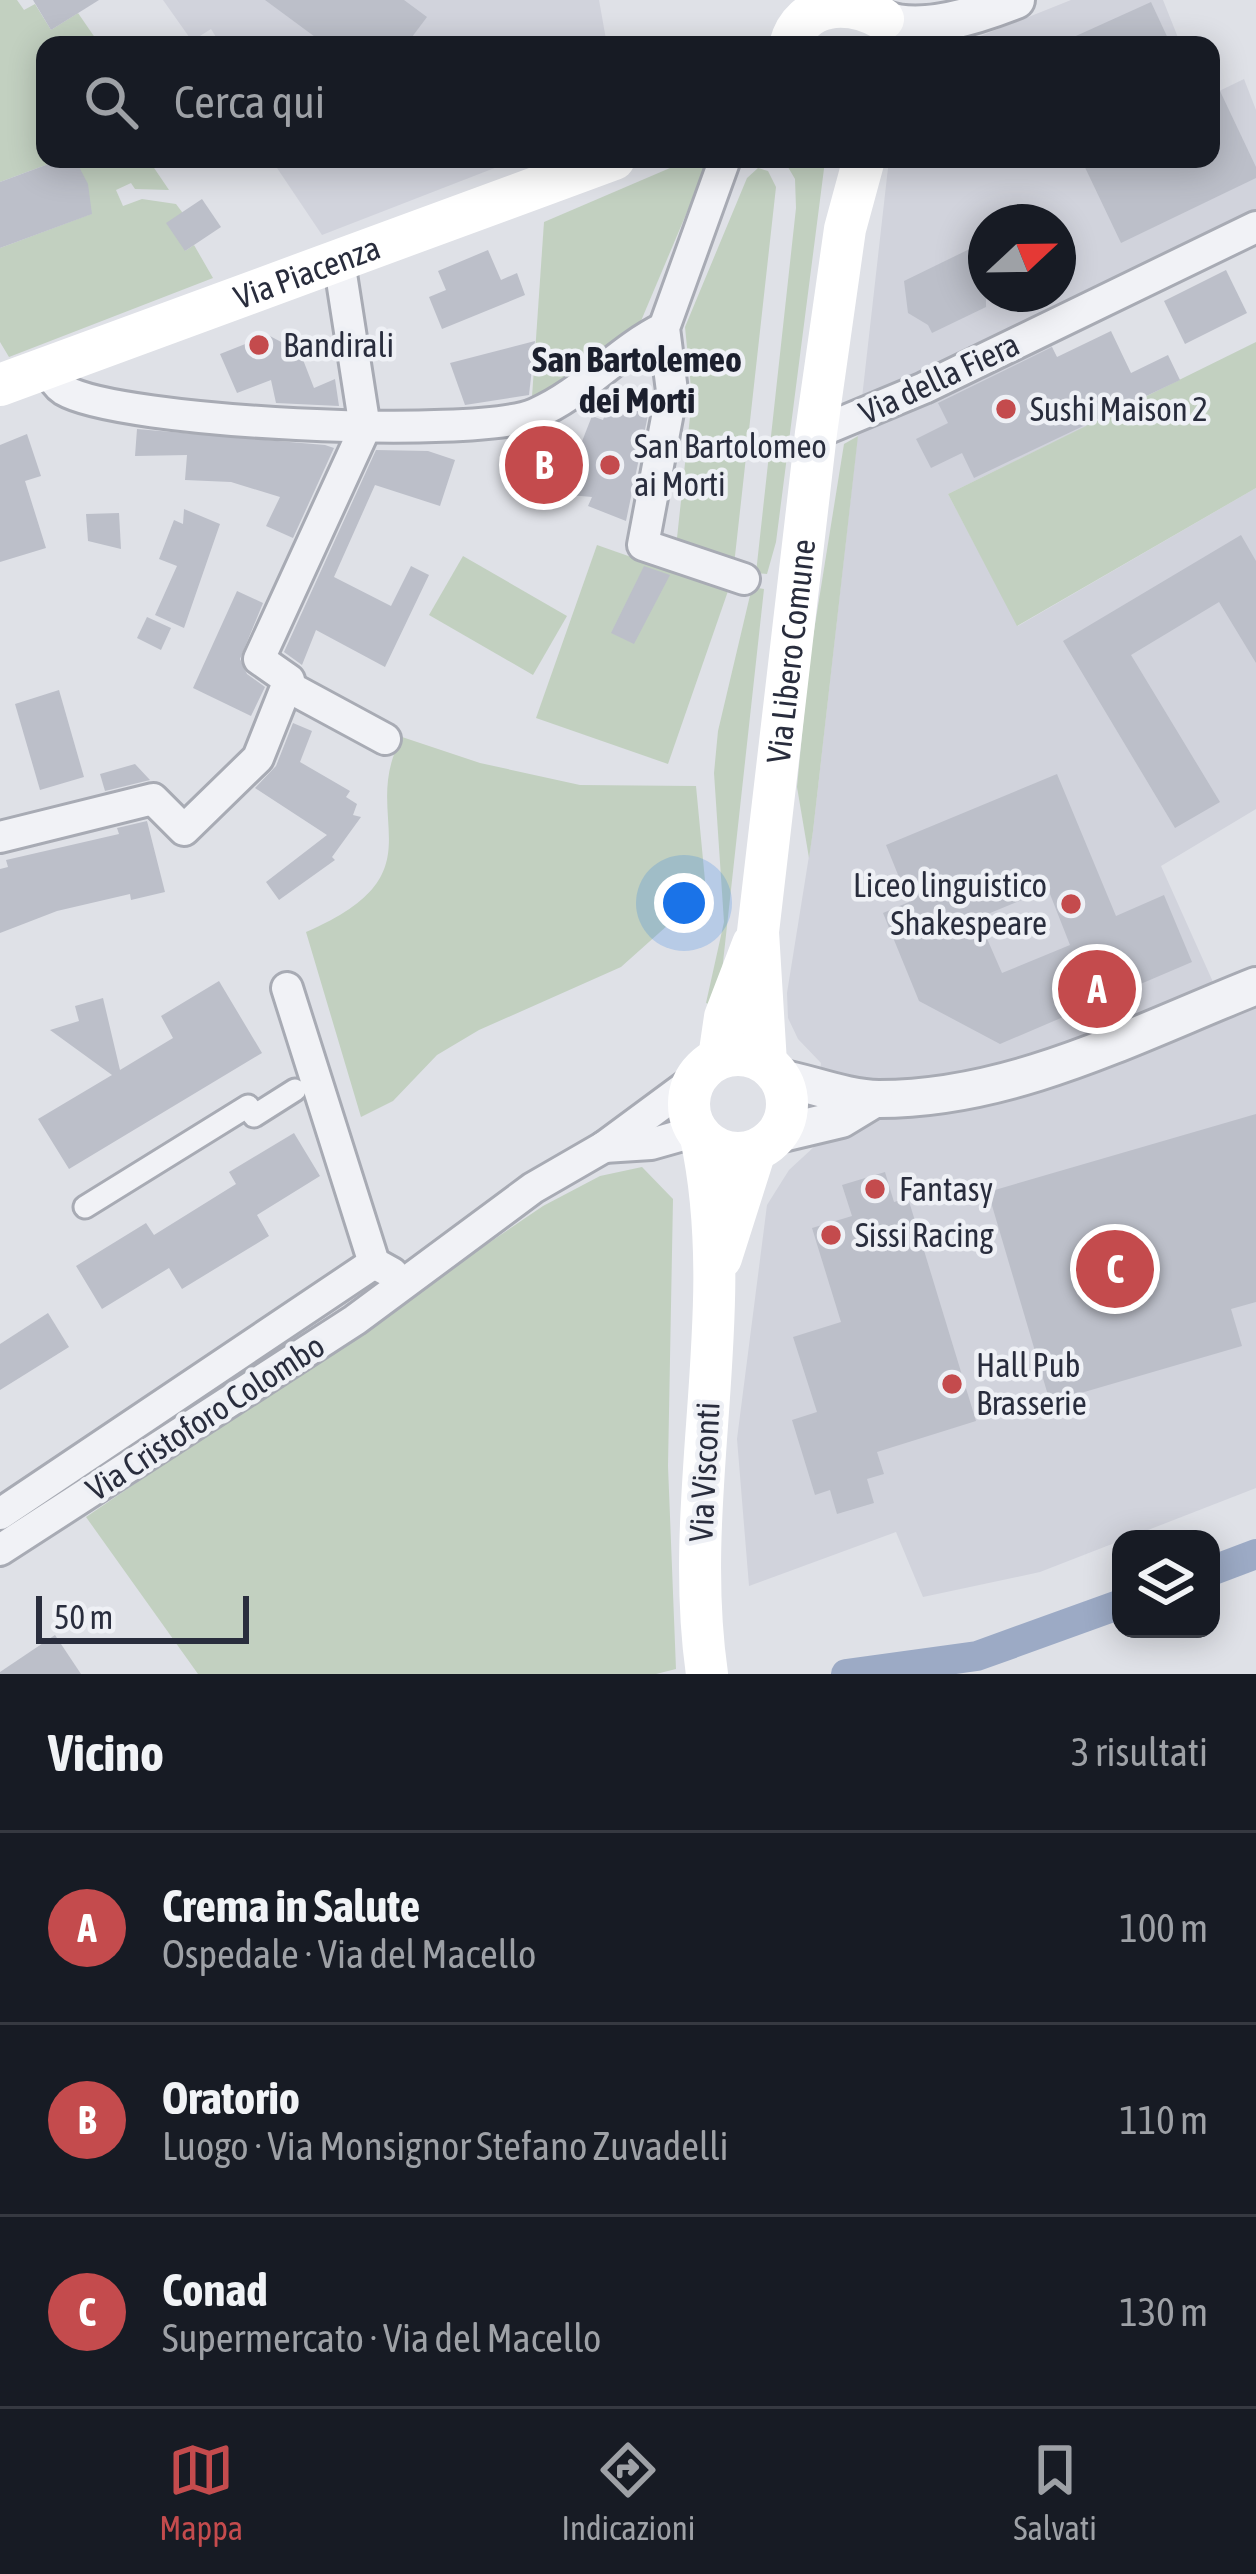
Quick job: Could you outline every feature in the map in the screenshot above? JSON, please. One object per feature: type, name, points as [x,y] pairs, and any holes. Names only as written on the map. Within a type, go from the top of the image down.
[{"type":"main road","points":[[794,36],[802,20],[828,2],[857,3],[885,21]]},
{"type":"main road","name":"Via Piacenza","points":[[0,385],[590,168]]},
{"type":"main road","name":"Via Libero Comune","points":[[840,168],[845,229]]},
{"type":"main road","name":"Via Libero Comune","points":[[766,1143],[788,1106],[773,1070],[758,932],[816,433],[845,229],[862,168]]},
{"type":"main road","name":"Via Libero Comune","points":[[699,1134],[689,1109],[758,932]]},
{"type":"main road","points":[[707,1068],[743,1055],[773,1070]]},
{"type":"main road","points":[[699,1134],[726,1152],[766,1143]]},
{"type":"main road","name":"Via Visconti","points":[[699,1134],[717,1270],[698,1547],[706,1664]]},
{"type":"main road","name":"Via Visconti","points":[[717,1270],[766,1143]]},
{"type":"street","points":[[885,21],[910,26],[1000,6]]},
{"type":"street","points":[[952,36],[1000,6]]},
{"type":"street","points":[[722,168],[664,328],[672,391],[643,545],[744,579]]},
{"type":"street","name":"Via della Fiera","points":[[816,433],[924,388],[1256,227]]},
{"type":"street","points":[[0,837],[153,800],[184,830],[231,790],[258,758],[289,680],[259,659],[365,428],[339,261]]},
{"type":"street","points":[[48,368],[68,392],[112,402],[365,428],[475,427],[533,415],[586,385],[640,340],[664,328]]},
{"type":"street","points":[[287,686],[385,739]]},
{"type":"street","points":[[773,1070],[874,1100],[935,1096],[1022,1077],[1256,986]]},
{"type":"street","points":[[287,988],[374,1263],[408,1282]]},
{"type":"street","name":"Via Cristoforo Colombo","points":[[0,1550],[408,1282],[533,1188],[604,1147],[707,1068]]},
{"type":"street","points":[[85,1207],[248,1106],[254,1116],[296,1090]]},
{"type":"street","points":[[766,1143],[841,1119],[874,1100]]},
{"type":"street","name":"Via Cristoforo Colombo","points":[[604,1147],[699,1134]]},
{"type":"street","name":"Via Cristoforo Colombo","points":[[0,1514],[374,1263]]},
{"type":"shaded area","points":[[163,0],[599,0],[605,36],[215,36],[211,29],[188,36]]},
{"type":"shaded area","points":[[1071,0],[1163,0],[1177,36],[981,36]]},
{"type":"shaded area","points":[[1244,79],[1256,110],[1256,218],[1050,343],[1089,425],[948,494],[1018,626],[1256,488],[1256,809],[1161,866],[1226,1011],[1256,999],[1256,1488],[1148,1530],[1112,1530],[1112,1544],[1040,1572],[923,1597],[896,1532],[749,1586],[737,1439],[767,1205],[789,1170],[816,1145],[821,1063],[798,1039],[788,1018],[787,993],[813,831],[888,168],[1220,168],[1220,91]]},
{"type":"shaded area","points":[[277,168],[495,168],[322,235]]},
{"type":"green space","points":[[0,0],[17,0],[24,10],[35,4],[51,30],[78,13],[94,36],[36,36],[38,168],[0,182]]},
{"type":"green space","points":[[78,168],[154,168],[169,190],[135,189],[131,183],[116,190],[123,206],[142,199],[176,204],[182,212],[185,251],[194,245],[213,278],[9,357],[0,342],[0,248],[91,214]]},
{"type":"green space","points":[[670,168],[706,168],[638,328],[566,381],[532,397],[544,222]]},
{"type":"green space","points":[[758,168],[768,171],[776,187],[734,565],[677,538],[692,398],[685,327],[747,178]]},
{"type":"green space","points":[[789,168],[824,168],[776,542],[767,574],[756,573],[796,208],[795,179]]},
{"type":"green space","points":[[1256,342],[1256,488],[1017,626],[948,494]]},
{"type":"green space","points":[[858,436],[809,858],[797,787],[809,662],[844,444]]},
{"type":"green space","points":[[597,545],[728,591],[668,764],[536,718]]},
{"type":"green space","points":[[463,556],[567,616],[533,675],[429,615]]},
{"type":"green space","points":[[752,587],[764,589],[718,1008],[706,1003],[724,922],[714,773],[718,731]]},
{"type":"green space","points":[[402,737],[480,763],[580,785],[696,786],[706,891],[621,967],[479,1030],[437,1055],[393,1101],[361,1117],[306,932],[348,910],[373,888],[385,866],[390,766]]},
{"type":"green space","points":[[642,1167],[673,1199],[668,1466],[676,1669],[656,1674],[198,1674],[86,1517],[543,1206],[600,1176]]},
{"type":"building","points":[[33,0],[99,0],[51,30]]},
{"type":"building","points":[[265,0],[404,0],[427,17],[413,36],[314,36]]},
{"type":"building","points":[[1151,2],[1167,36],[1076,36]]},
{"type":"building","points":[[1220,91],[1256,167],[1256,178],[1121,243],[1085,168],[1220,168]]},
{"type":"building","points":[[38,168],[80,168],[88,184],[92,214],[0,248],[0,182]]},
{"type":"building","points":[[202,199],[221,227],[185,251],[166,223]]},
{"type":"building","points":[[488,250],[501,280],[517,273],[525,295],[442,329],[429,297],[446,290],[438,271]]},
{"type":"building","points":[[968,250],[968,312],[976,312],[932,333],[908,313],[904,281]]},
{"type":"building","points":[[1226,270],[1247,313],[1185,344],[1164,301]]},
{"type":"building","points":[[1111,331],[1131,373],[1168,355],[1180,380],[974,478],[962,453],[931,468],[916,439],[948,423],[938,403],[1052,347],[1057,357]]},
{"type":"building","points":[[268,335],[300,352],[314,388],[335,379],[339,406],[276,403],[271,380],[237,393],[220,354]]},
{"type":"building","points":[[535,341],[529,395],[465,405],[450,363]]},
{"type":"building","name":"San Bartolomeo ai Morti","points":[[610,400],[648,415],[626,521],[588,506],[592,497],[514,490],[517,450],[577,454],[592,416],[603,420]]},
{"type":"building","points":[[137,429],[334,448],[293,538],[266,526],[280,497],[231,482],[185,480],[187,455],[135,456]]},
{"type":"building","points":[[27,434],[41,476],[25,481],[46,548],[0,562],[0,445]]},
{"type":"building","points":[[376,450],[428,451],[455,460],[440,506],[375,485],[334,577],[391,606],[411,566],[429,575],[385,667],[316,630],[302,665],[284,652]]},
{"type":"building","points":[[184,509],[220,524],[184,628],[155,615],[177,566],[159,559],[174,520],[183,524]]},
{"type":"building","points":[[119,513],[121,549],[88,541],[86,514]]},
{"type":"building","points":[[1241,535],[1256,561],[1256,663],[1219,602],[1131,655],[1220,802],[1175,828],[1063,641]]},
{"type":"building","points":[[644,566],[670,575],[634,644],[611,633]]},
{"type":"building","points":[[237,591],[263,603],[240,659],[247,674],[265,687],[251,716],[193,688]]},
{"type":"building","points":[[147,617],[171,628],[161,650],[137,638]]},
{"type":"building","points":[[59,690],[84,777],[40,790],[15,704]]},
{"type":"building","points":[[293,723],[312,731],[300,762],[350,791],[346,797],[357,804],[353,815],[361,817],[332,857],[335,860],[279,900],[266,882],[327,835],[255,788],[276,766]]},
{"type":"building","points":[[135,764],[150,780],[105,791],[100,774]]},
{"type":"building","points":[[1057,774],[1116,916],[1164,895],[1192,962],[1000,1044],[919,1001],[883,913],[909,902],[886,845]],"holes":[[[1048,889],[1070,945],[1002,973],[978,918]]]},
{"type":"building","points":[[147,821],[165,892],[131,900],[130,894],[57,911],[0,933],[0,869],[8,867],[6,860],[119,834],[117,828]]},
{"type":"building","points":[[219,981],[262,1053],[69,1169],[38,1119],[112,1075],[50,1030],[79,1021],[75,1006],[103,998],[120,1070],[173,1038],[161,1016]]},
{"type":"building","points":[[1256,1114],[1256,1302],[1231,1309],[1242,1346],[1050,1402],[988,1192]]},
{"type":"building","points":[[294,1133],[320,1176],[257,1215],[269,1236],[182,1289],[169,1268],[102,1309],[76,1266],[146,1223],[154,1235],[236,1184],[229,1172]]},
{"type":"building","points":[[885,1172],[894,1202],[908,1198],[976,1421],[877,1452],[884,1474],[867,1479],[874,1503],[837,1514],[830,1490],[815,1495],[792,1420],[817,1412],[793,1337],[841,1322],[812,1228],[852,1216],[842,1185]]},
{"type":"building","points":[[48,1313],[69,1347],[0,1390],[0,1344]]},
{"type":"building","points":[[55,1635],[81,1674],[0,1674],[0,1672]]},
{"type":"waterway","points":[[1220,1568],[1256,1554]]},
{"type":"waterway","points":[[846,1674],[977,1656],[1112,1607]]},
{"type":"place","name":"Bandirali","points":[[259,345]]},
{"type":"place","name":"Sushi Maison 2","points":[[1006,409]]},
{"type":"place","name":"Oratorio","points":[[544,465]]},
{"type":"place","name":"San Bartolomeo ai Morti","points":[[610,465]]},
{"type":"place","name":"Liceo linguistico Shakespeare","points":[[1071,904]]},
{"type":"place","name":"Crema in Salute","points":[[1097,989]]},
{"type":"place","name":"Fantasy","points":[[875,1189]]},
{"type":"place","name":"Sissi Racing","points":[[831,1235]]},
{"type":"place","name":"Conad","points":[[1115,1269]]},
{"type":"place","name":"Hall Pub Brasserie","points":[[952,1384]]},
{"type":"district","name":"San Bartolemeo dei Morti","points":[[637,380]]}]
